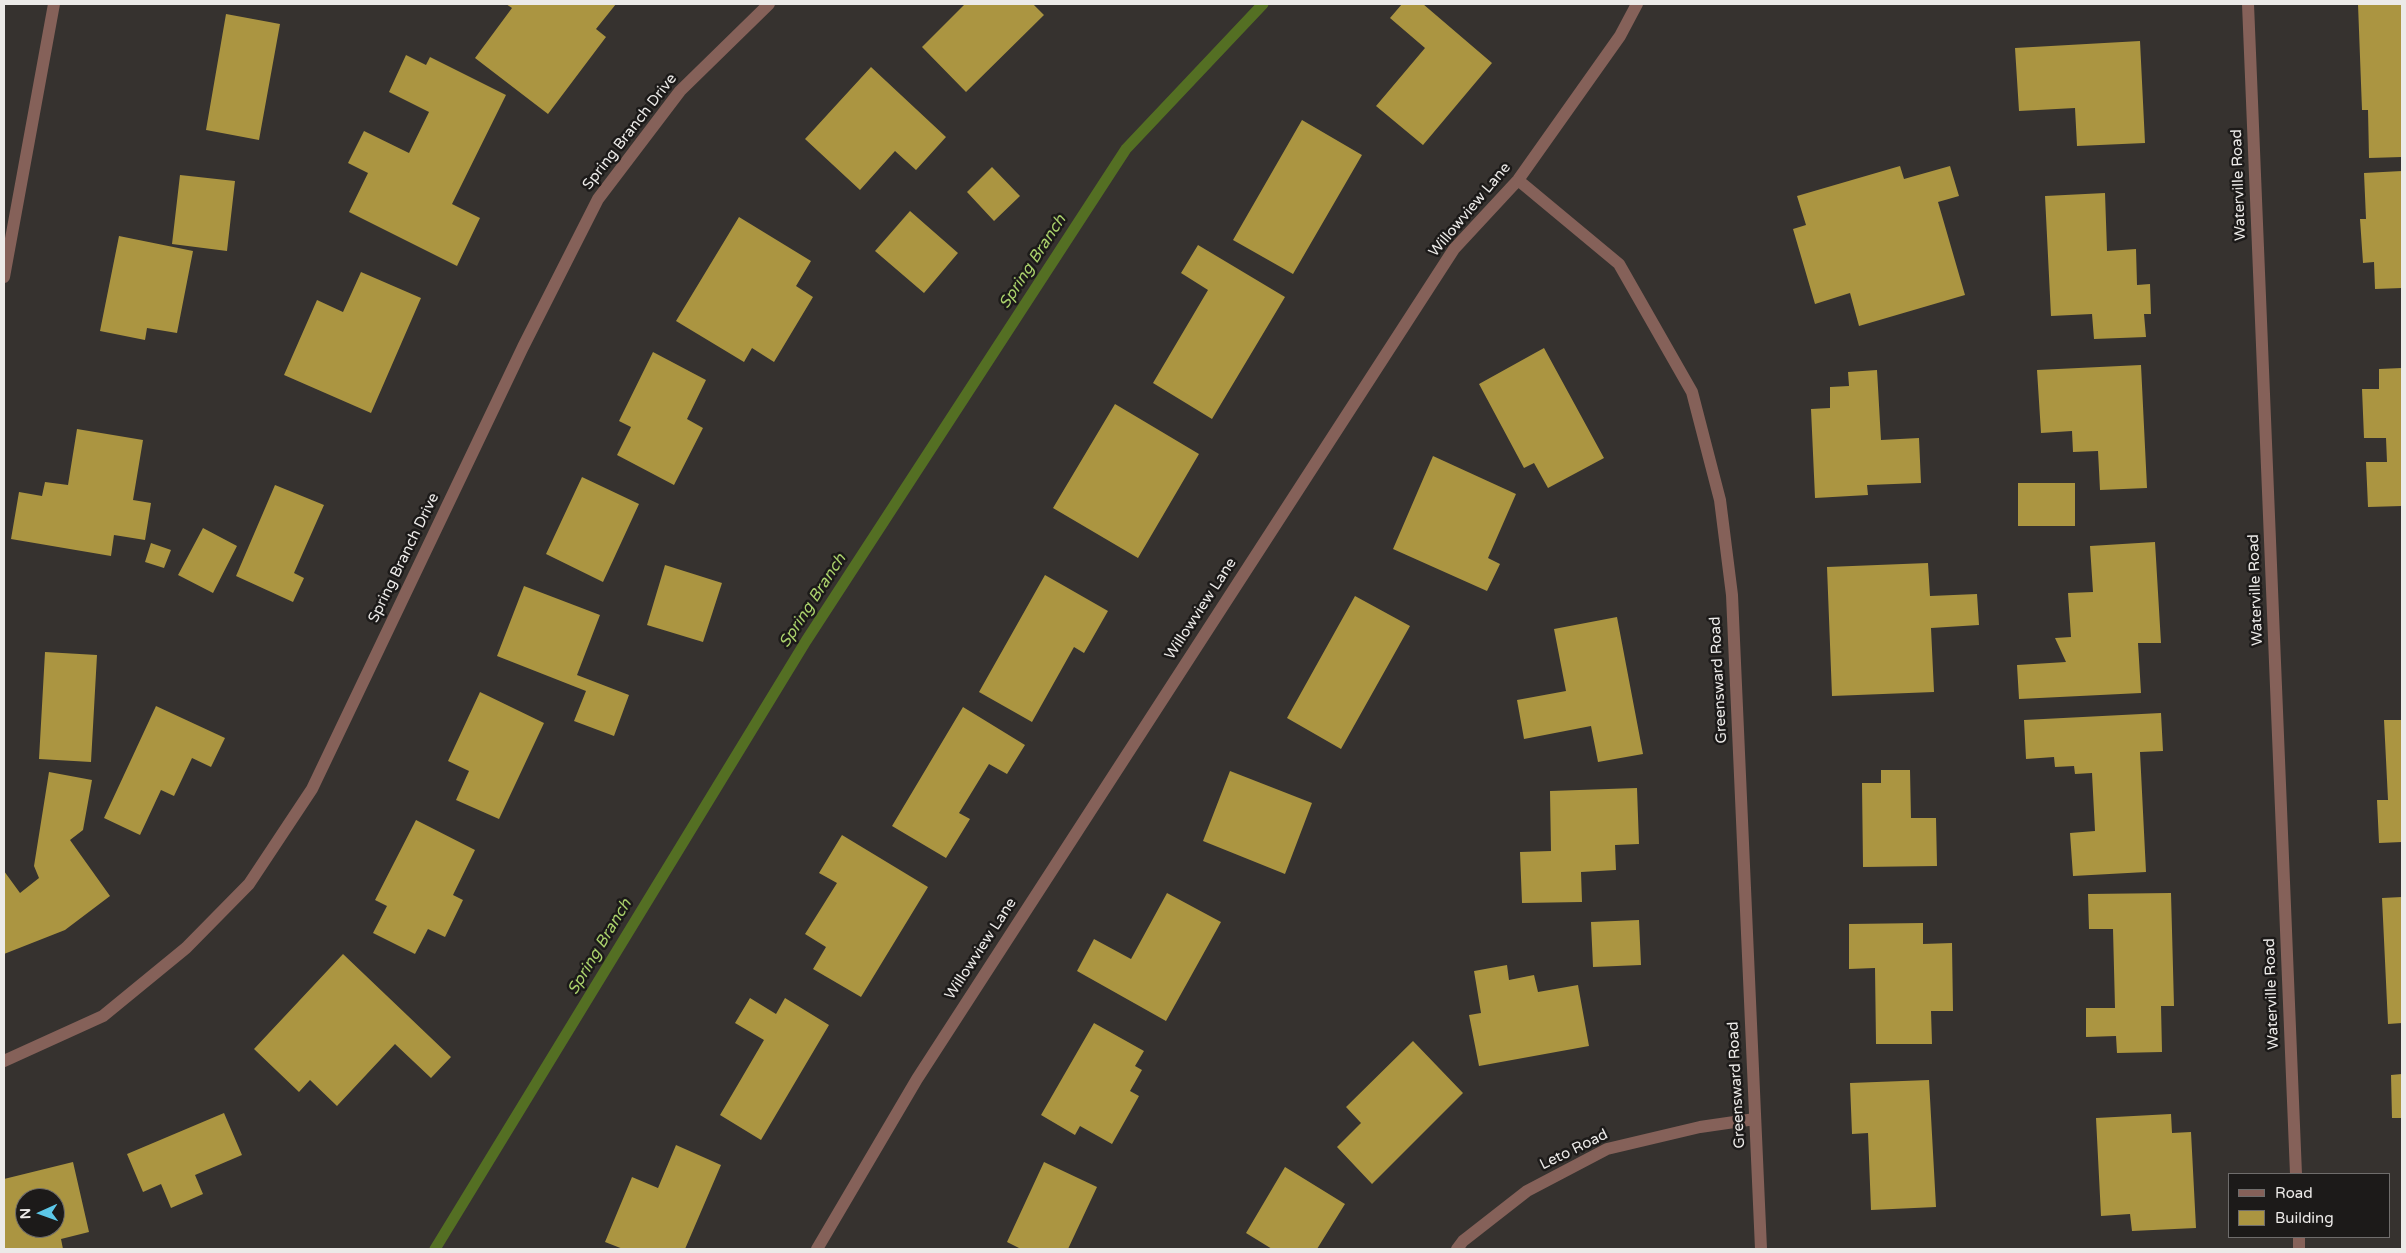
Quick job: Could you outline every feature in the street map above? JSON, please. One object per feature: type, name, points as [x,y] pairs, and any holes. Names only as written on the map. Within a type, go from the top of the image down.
[{"type":"street","points":[[4,276],[54,4]]},
{"type":"street","name":"Spring Branch Drive","points":[[4,1061],[103,1016],[186,948],[249,884],[312,788],[523,347],[598,198],[680,91],[769,4]]},
{"type":"street","name":"Willowview Lane","points":[[817,1249],[917,1078],[1449,257],[1518,180],[1620,36],[1637,4]]},
{"type":"street","name":"Waterville Road","points":[[2248,4],[2296,1173]]},
{"type":"street","name":"Greensward Road","points":[[1518,180],[1619,264],[1692,392],[1720,500],[1732,595],[1761,1249]]},
{"type":"street","name":"Leto Road","points":[[1457,1249],[1463,1241],[1527,1191],[1607,1149],[1700,1127],[1755,1119]]},
{"type":"building","points":[[506,4],[616,4],[596,29],[606,37],[548,114],[475,58],[512,8]]},
{"type":"building","points":[[965,4],[1033,4],[1044,15],[966,92],[922,47]]},
{"type":"building","points":[[1402,4],[1423,4],[1492,63],[1423,145],[1376,106],[1425,48],[1390,18]]},
{"type":"building","points":[[2358,4],[2402,4],[2402,157],[2369,158],[2368,110],[2362,110]]},
{"type":"building","points":[[226,14],[280,24],[259,140],[206,130]]},
{"type":"building","points":[[2140,41],[2145,143],[2077,146],[2075,108],[2019,111],[2015,48]]},
{"type":"building","points":[[406,55],[426,65],[430,57],[506,95],[452,204],[480,218],[457,266],[349,212],[368,173],[348,163],[364,131],[409,153],[429,112],[389,92]]},
{"type":"building","points":[[871,67],[946,137],[916,170],[895,151],[860,190],[805,139]]},
{"type":"building","points":[[1302,120],[1362,155],[1293,274],[1233,240]]},
{"type":"building","points":[[1900,166],[1904,179],[1950,166],[1959,196],[1938,202],[1965,295],[1859,326],[1850,293],[1815,304],[1793,229],[1806,225],[1797,196]]},
{"type":"building","points":[[992,167],[1020,196],[994,221],[967,192]]},
{"type":"building","points":[[2402,171],[2402,288],[2375,289],[2374,262],[2363,263],[2360,219],[2366,219],[2364,173]]},
{"type":"building","points":[[180,175],[235,181],[227,251],[172,244]]},
{"type":"building","points":[[2105,193],[2107,251],[2136,249],[2137,285],[2150,284],[2151,314],[2144,314],[2146,337],[2094,339],[2092,314],[2051,316],[2045,196]]},
{"type":"building","points":[[910,211],[958,253],[924,293],[875,251]]},
{"type":"building","points":[[739,217],[811,261],[796,286],[813,297],[774,362],[752,348],[744,362],[676,321]]},
{"type":"building","points":[[119,236],[193,251],[177,333],[147,328],[145,340],[100,331]]},
{"type":"building","points":[[1198,245],[1285,297],[1212,419],[1153,383],[1208,290],[1181,273]]},
{"type":"building","points":[[361,272],[421,298],[371,413],[284,375],[317,300],[343,312]]},
{"type":"building","points":[[1544,348],[1604,458],[1548,488],[1534,463],[1524,468],[1479,384]]},
{"type":"building","points":[[653,352],[706,380],[687,419],[703,428],[674,485],[617,455],[631,427],[619,421]]},
{"type":"building","points":[[2141,365],[2147,488],[2100,490],[2098,451],[2073,452],[2072,431],[2041,433],[2037,370]]},
{"type":"building","points":[[2402,368],[2402,506],[2368,507],[2366,462],[2387,462],[2386,438],[2364,438],[2362,389],[2379,389],[2379,369]]},
{"type":"building","points":[[1877,370],[1881,440],[1919,438],[1921,483],[1867,485],[1868,495],[1815,498],[1811,409],[1830,408],[1830,387],[1849,386],[1848,372]]},
{"type":"building","points":[[1115,404],[1199,454],[1138,558],[1053,508]]},
{"type":"building","points":[[77,429],[143,440],[133,500],[151,503],[145,540],[114,535],[111,556],[11,539],[19,492],[42,496],[45,482],[68,485]]},
{"type":"building","points":[[1433,456],[1516,494],[1488,558],[1500,564],[1487,591],[1393,549]]},
{"type":"building","points":[[582,477],[639,504],[603,582],[546,554]]},
{"type":"building","points":[[2018,483],[2075,483],[2075,526],[2018,526]]},
{"type":"building","points":[[275,485],[324,505],[294,573],[304,578],[293,602],[236,576]]},
{"type":"building","points":[[203,528],[237,546],[213,593],[178,575]]},
{"type":"building","points":[[2155,542],[2161,643],[2138,643],[2141,693],[2019,699],[2017,665],[2066,662],[2055,638],[2071,637],[2068,593],[2093,592],[2090,546]]},
{"type":"building","points":[[151,543],[171,550],[164,568],[145,562]]},
{"type":"building","points":[[1928,563],[1930,596],[1977,594],[1979,625],[1931,628],[1934,692],[1832,696],[1827,567]]},
{"type":"building","points":[[665,565],[722,583],[703,642],[647,625]]},
{"type":"building","points":[[1045,575],[1108,611],[1084,653],[1074,647],[1032,722],[979,692]]},
{"type":"building","points":[[524,586],[600,615],[577,675],[629,695],[614,736],[574,721],[586,691],[497,656]]},
{"type":"building","points":[[1355,596],[1410,626],[1341,749],[1287,718]]},
{"type":"building","points":[[1617,617],[1643,754],[1598,762],[1591,726],[1524,739],[1517,700],[1566,691],[1554,629]]},
{"type":"building","points":[[45,652],[97,655],[91,762],[39,759]]},
{"type":"building","points":[[480,692],[544,723],[499,819],[456,800],[469,771],[448,761]]},
{"type":"building","points":[[156,706],[225,738],[211,767],[192,758],[174,796],[161,790],[140,835],[104,818]]},
{"type":"building","points":[[963,707],[1025,745],[1007,774],[989,764],[959,813],[970,819],[946,858],[892,826]]},
{"type":"building","points":[[2161,713],[2163,751],[2140,752],[2146,872],[2073,876],[2070,833],[2095,831],[2092,773],[2075,774],[2074,766],[2055,767],[2054,757],[2026,759],[2024,720]]},
{"type":"building","points":[[2384,720],[2402,720],[2402,842],[2379,843],[2377,800],[2388,800]]},
{"type":"building","points":[[1881,770],[1910,770],[1911,818],[1936,818],[1937,866],[1863,867],[1862,783],[1881,783]]},
{"type":"building","points":[[1230,771],[1312,803],[1285,874],[1203,841]]},
{"type":"building","points":[[49,772],[92,780],[83,830],[70,840],[110,896],[65,930],[4,954],[4,871],[20,893],[39,878],[34,866]]},
{"type":"building","points":[[1637,788],[1639,844],[1615,845],[1616,870],[1581,872],[1582,902],[1522,903],[1520,852],[1551,851],[1550,791]]},
{"type":"building","points":[[416,820],[475,850],[453,895],[463,900],[445,937],[428,929],[415,954],[373,933],[387,906],[375,900]]},
{"type":"building","points":[[842,835],[928,887],[861,997],[813,969],[826,947],[805,934],[837,883],[819,873]]},
{"type":"building","points":[[1167,893],[1221,922],[1166,1021],[1077,971],[1094,939],[1131,959]]},
{"type":"building","points":[[2171,893],[2174,1006],[2161,1006],[2162,1052],[2117,1053],[2116,1036],[2086,1037],[2086,1008],[2115,1008],[2113,929],[2089,929],[2088,894]]},
{"type":"building","points":[[2402,897],[2402,1023],[2388,1024],[2382,898]]},
{"type":"building","points":[[1639,920],[1641,965],[1593,967],[1591,922]]},
{"type":"building","points":[[1923,923],[1923,944],[1952,943],[1953,1011],[1931,1011],[1932,1044],[1876,1044],[1875,968],[1849,969],[1849,924]]},
{"type":"building","points":[[343,954],[451,1057],[431,1078],[395,1044],[337,1106],[310,1080],[299,1092],[254,1049]]},
{"type":"building","points":[[1507,965],[1509,980],[1534,975],[1538,992],[1578,985],[1589,1046],[1479,1066],[1469,1015],[1481,1013],[1474,971]]},
{"type":"building","points":[[750,998],[776,1014],[785,998],[829,1025],[761,1140],[720,1115],[764,1040],[735,1023]]},
{"type":"building","points":[[1094,1023],[1144,1051],[1135,1066],[1142,1070],[1130,1091],[1139,1096],[1112,1144],[1080,1126],[1075,1135],[1041,1115]]},
{"type":"building","points":[[1413,1041],[1463,1093],[1372,1184],[1337,1147],[1361,1123],[1346,1107]]},
{"type":"building","points":[[2402,1074],[2402,1118],[2392,1118],[2391,1075]]},
{"type":"building","points":[[1929,1080],[1936,1207],[1871,1210],[1868,1133],[1852,1134],[1850,1083]]},
{"type":"building","points":[[224,1113],[242,1155],[195,1175],[203,1194],[171,1208],[161,1184],[143,1192],[127,1154]]},
{"type":"building","points":[[2171,1114],[2172,1133],[2191,1132],[2196,1228],[2132,1231],[2130,1214],[2101,1216],[2096,1118]]},
{"type":"building","points":[[676,1145],[721,1165],[685,1249],[623,1249],[605,1242],[632,1177],[658,1188]]},
{"type":"building","points":[[73,1162],[89,1232],[65,1238],[61,1239],[63,1249],[4,1249],[4,1179]]},
{"type":"building","points":[[1044,1162],[1097,1187],[1068,1249],[1021,1249],[1007,1242]]},
{"type":"building","points":[[1285,1167],[1345,1204],[1317,1249],[1272,1249],[1246,1233]]},
{"type":"waterway","name":"Spring Branch","points":[[435,1249],[806,641],[1126,149],[1263,4]]}]
